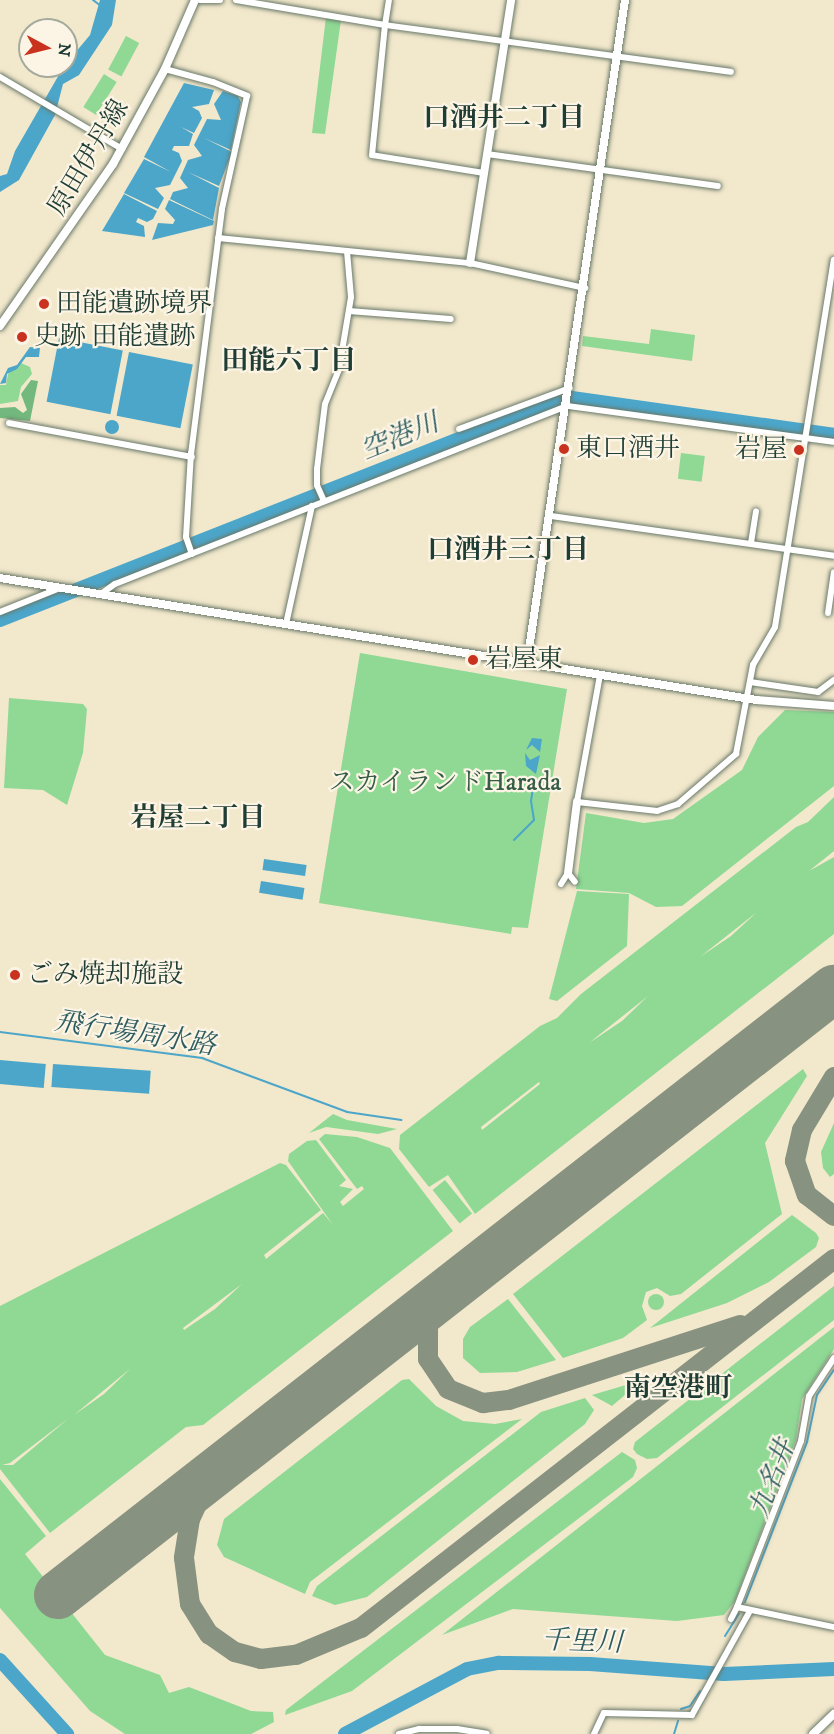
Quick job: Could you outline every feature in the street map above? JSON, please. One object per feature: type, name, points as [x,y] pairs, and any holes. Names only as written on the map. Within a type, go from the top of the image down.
[{"type":"street","name":"原田伊丹線","points":[[0,326],[72,227],[122,149],[165,69],[195,0]]},
{"type":"street","points":[[200,0],[220,0]]},
{"type":"street","points":[[236,0],[385,25],[731,72]]},
{"type":"street","points":[[389,0],[372,155],[484,173]]},
{"type":"street","points":[[470,263],[511,0]]},
{"type":"street","points":[[527,663],[569,397],[625,0]]},
{"type":"street","points":[[165,69],[213,81],[247,96],[218,238],[192,457],[186,540],[192,553]]},
{"type":"street","points":[[0,77],[122,149]]},
{"type":"street","points":[[487,154],[718,186]]},
{"type":"street","points":[[218,238],[470,263],[585,288]]},
{"type":"street","points":[[324,500],[318,489],[317,469],[325,404],[339,369],[349,310],[351,276],[347,251]]},
{"type":"street","points":[[577,802],[647,812],[678,804],[729,765],[736,754],[753,665],[775,627],[834,260]]},
{"type":"street","points":[[349,310],[451,319]]},
{"type":"street","points":[[98,593],[192,553],[312,507],[569,397]]},
{"type":"street","points":[[459,429],[569,397],[834,442]]},
{"type":"street","points":[[9,423],[192,457]]},
{"type":"street","points":[[286,624],[312,507]]},
{"type":"street","points":[[752,543],[756,511]]},
{"type":"street","points":[[551,516],[834,556]]},
{"type":"street","points":[[828,613],[834,572]]},
{"type":"street","points":[[0,578],[748,699],[834,706]]},
{"type":"street","points":[[0,612],[61,588]]},
{"type":"street","points":[[561,884],[568,873],[577,802],[600,675]]},
{"type":"street","points":[[750,682],[818,693],[834,680]]},
{"type":"street","points":[[568,873],[575,882]]},
{"type":"street","points":[[731,1619],[801,1441],[809,1396],[834,1358]]},
{"type":"street","points":[[737,1607],[834,1627]]},
{"type":"street","points":[[594,1734],[604,1713],[692,1715],[750,1611]]},
{"type":"street","points":[[813,1734],[834,1714]]},
{"type":"street","points":[[399,1734],[419,1729],[457,1729],[487,1734]]},
{"type":"green space","points":[[326,17],[341,20],[325,134],[312,133]]},
{"type":"green space","points":[[126,36],[139,43],[121,77],[108,70]]},
{"type":"green space","points":[[104,74],[117,82],[96,115],[83,107]]},
{"type":"green space","points":[[651,329],[695,335],[692,361],[582,346],[583,336],[649,344]]},
{"type":"green space","points":[[21,363],[30,367],[32,374],[21,387],[18,401],[0,404],[0,385],[6,385],[8,374]]},
{"type":"green space","points":[[31,380],[38,381],[30,421],[0,418],[0,408],[15,407],[23,413],[27,410],[21,394]]},
{"type":"green space","points":[[681,453],[705,456],[702,482],[678,479]]},
{"type":"green space","name":"スカイランドHarada","points":[[360,653],[567,689],[528,928],[512,927],[511,934],[319,903]]},
{"type":"green space","points":[[9,698],[83,704],[87,709],[83,753],[67,805],[43,790],[4,788]]},
{"type":"green space","points":[[785,710],[834,712],[834,786],[682,906],[656,907],[629,893],[576,889],[586,813],[644,823],[673,819],[742,770],[758,737]]},
{"type":"green space","points":[[834,797],[834,851],[809,871],[834,857],[834,934],[475,1214],[448,1175],[429,1187],[399,1149],[400,1135],[540,1026],[557,1018],[581,994],[796,827],[808,822]],"holes":[[[757,912],[731,936],[700,957]],[[648,996],[622,1021],[589,1043]],[[539,1082],[540,1084],[482,1130],[481,1127]]]},
{"type":"green space","points":[[577,891],[629,894],[627,946],[557,1001],[549,999]]},
{"type":"green space","points":[[803,1069],[807,1076],[765,1143],[782,1214],[681,1294],[670,1296],[657,1288],[646,1292],[642,1306],[647,1320],[623,1338],[563,1358],[513,1294]]},
{"type":"green space","points":[[333,1114],[347,1120],[397,1129],[378,1134],[326,1127],[309,1133]]},
{"type":"green space","points":[[834,1123],[834,1174],[830,1177],[823,1168],[821,1152]]},
{"type":"green space","points":[[325,1134],[357,1137],[390,1148],[453,1231],[203,1425],[186,1427],[50,1533],[0,1469],[0,1306],[280,1163],[286,1165],[321,1210],[264,1255],[266,1259],[323,1213],[333,1225],[288,1161],[289,1154],[307,1141],[316,1140],[346,1180],[339,1186],[353,1189],[340,1202],[343,1206],[364,1189],[362,1186],[357,1189],[319,1139]],"holes":[[[242,1284],[215,1309],[184,1330],[183,1328]],[[131,1368],[104,1394],[74,1415]],[[69,1418],[13,1465],[2,1465],[10,1463]]]},
{"type":"green space","points":[[445,1180],[472,1213],[460,1223],[433,1190]]},
{"type":"green space","points":[[792,1215],[816,1233],[819,1238],[816,1247],[769,1282],[727,1303],[650,1328]]},
{"type":"green space","points":[[834,1286],[834,1320],[657,1458],[647,1459],[637,1454],[633,1449],[635,1442]]},
{"type":"green space","points":[[653,1294],[659,1294],[664,1302],[662,1308],[653,1310],[648,1305],[648,1299]]},
{"type":"green space","points":[[508,1299],[556,1360],[517,1372],[480,1373],[463,1358],[463,1339],[470,1327]]},
{"type":"green space","points":[[834,1327],[834,1349],[802,1399],[796,1439],[735,1601],[724,1615],[677,1621],[513,1609],[442,1635]]},
{"type":"green space","points":[[409,1379],[436,1406],[463,1421],[495,1424],[522,1419],[310,1582],[305,1594],[224,1557],[217,1545],[224,1519],[402,1380]]},
{"type":"green space","points":[[636,1382],[639,1383],[612,1406],[592,1395]]},
{"type":"green space","points":[[585,1398],[594,1410],[585,1424],[367,1597],[335,1605],[312,1596],[317,1586],[541,1412]]},
{"type":"green space","points":[[622,1452],[635,1460],[637,1468],[633,1477],[352,1691],[285,1715],[286,1710]]},
{"type":"green space","points":[[0,1479],[46,1536],[25,1554],[105,1655],[160,1675],[169,1693],[189,1687],[251,1711],[273,1712],[274,1722],[251,1734],[125,1734],[90,1711],[0,1608]]},
{"type":"water","points":[[100,0],[116,0],[112,25],[78,76],[78,49],[90,35]]},
{"type":"water","points":[[57,78],[74,78],[63,84],[55,115],[19,180],[0,192],[0,176],[7,174],[15,151]]},
{"type":"water","points":[[184,83],[214,90],[209,104],[192,107],[199,111],[202,118],[194,133],[181,127],[193,134],[189,146],[174,146],[172,150],[179,153],[182,161],[170,185],[155,188],[164,198],[158,209],[124,193],[144,159],[171,172],[144,157]]},
{"type":"water","points":[[223,91],[238,96],[241,102],[231,150],[204,138],[232,152],[219,186],[188,172],[219,188],[213,220],[170,199],[173,192],[188,188],[180,178],[188,160],[202,156],[194,145],[207,119],[221,120],[214,104]]},
{"type":"water","points":[[124,194],[157,211],[153,219],[147,222],[138,218],[136,222],[144,226],[145,237],[102,231]]},
{"type":"water","points":[[169,200],[214,221],[213,225],[152,240],[158,223],[173,224],[175,220],[165,209]]},
{"type":"water","points":[[59,338],[123,350],[110,414],[47,402]]},
{"type":"water","points":[[30,347],[40,348],[39,357],[26,357],[17,369],[7,374],[6,383],[0,384],[8,368],[17,365]]},
{"type":"water","points":[[129,352],[193,364],[180,428],[117,416]]},
{"type":"water","points":[[112,420],[117,422],[119,427],[117,432],[112,434],[107,432],[105,427],[107,422]]},
{"type":"water","points":[[532,738],[542,739],[540,752],[532,745],[526,750]]},
{"type":"water","points":[[525,753],[530,760],[540,755],[536,774],[526,766]]},
{"type":"water","points":[[264,859],[307,865],[305,876],[262,870]]},
{"type":"water","points":[[261,881],[304,888],[303,900],[259,893]]},
{"type":"water","points":[[0,1060],[46,1064],[44,1088],[0,1084]]},
{"type":"water","points":[[53,1064],[151,1071],[149,1094],[51,1087]]},
{"type":"waterway","points":[[93,0],[101,6]]},
{"type":"waterway","name":"空港川","points":[[0,620],[565,397],[834,435]]},
{"type":"waterway","points":[[514,840],[534,820],[531,801],[535,777]]},
{"type":"waterway","name":"飛行場周水路","points":[[0,1032],[202,1058],[347,1112],[401,1120]]},
{"type":"waterway","name":"九名井","points":[[745,1602],[807,1442],[817,1395],[834,1370]]},
{"type":"waterway","name":"九名井","points":[[725,1636],[739,1614]]},
{"type":"waterway","name":"千里川","points":[[0,1660],[67,1734]]},
{"type":"waterway","name":"千里川","points":[[345,1734],[467,1669],[499,1663],[590,1664],[724,1674],[834,1669]]},
{"type":"waterway","name":"九名井","points":[[681,1709],[690,1706],[700,1691]]},
{"type":"waterway","name":"九名井","points":[[674,1734],[678,1721]]},
{"type":"taxiway","points":[[834,1077],[802,1130],[795,1161],[807,1195],[834,1216]]},
{"type":"taxiway","points":[[233,1459],[205,1487],[190,1519],[184,1558],[190,1604],[209,1634],[235,1652],[261,1659],[296,1655],[361,1628],[834,1259]]},
{"type":"taxiway","points":[[449,1290],[428,1322],[428,1359],[448,1389],[483,1403],[509,1400],[740,1325]]},
{"type":"runway","points":[[58,1595],[834,989]]},
{"type":"place","name":"田能遺跡境界","points":[[44,304]]},
{"type":"place","name":"史跡 田能遺跡","points":[[22,337]]},
{"type":"place","name":"東口酒井","points":[[564,449]]},
{"type":"place","name":"岩屋","points":[[799,450]]},
{"type":"place","name":"岩屋東","points":[[473,660]]},
{"type":"place","name":"ごみ焼却施設","points":[[15,975]]},
{"type":"district","name":"口酒井二丁目","points":[[504,119]]},
{"type":"district","name":"田能六丁目","points":[[289,362]]},
{"type":"district","name":"口酒井三丁目","points":[[508,551]]},
{"type":"district","name":"岩屋二丁目","points":[[198,819]]},
{"type":"district","name":"南空港町","points":[[678,1389]]}]
